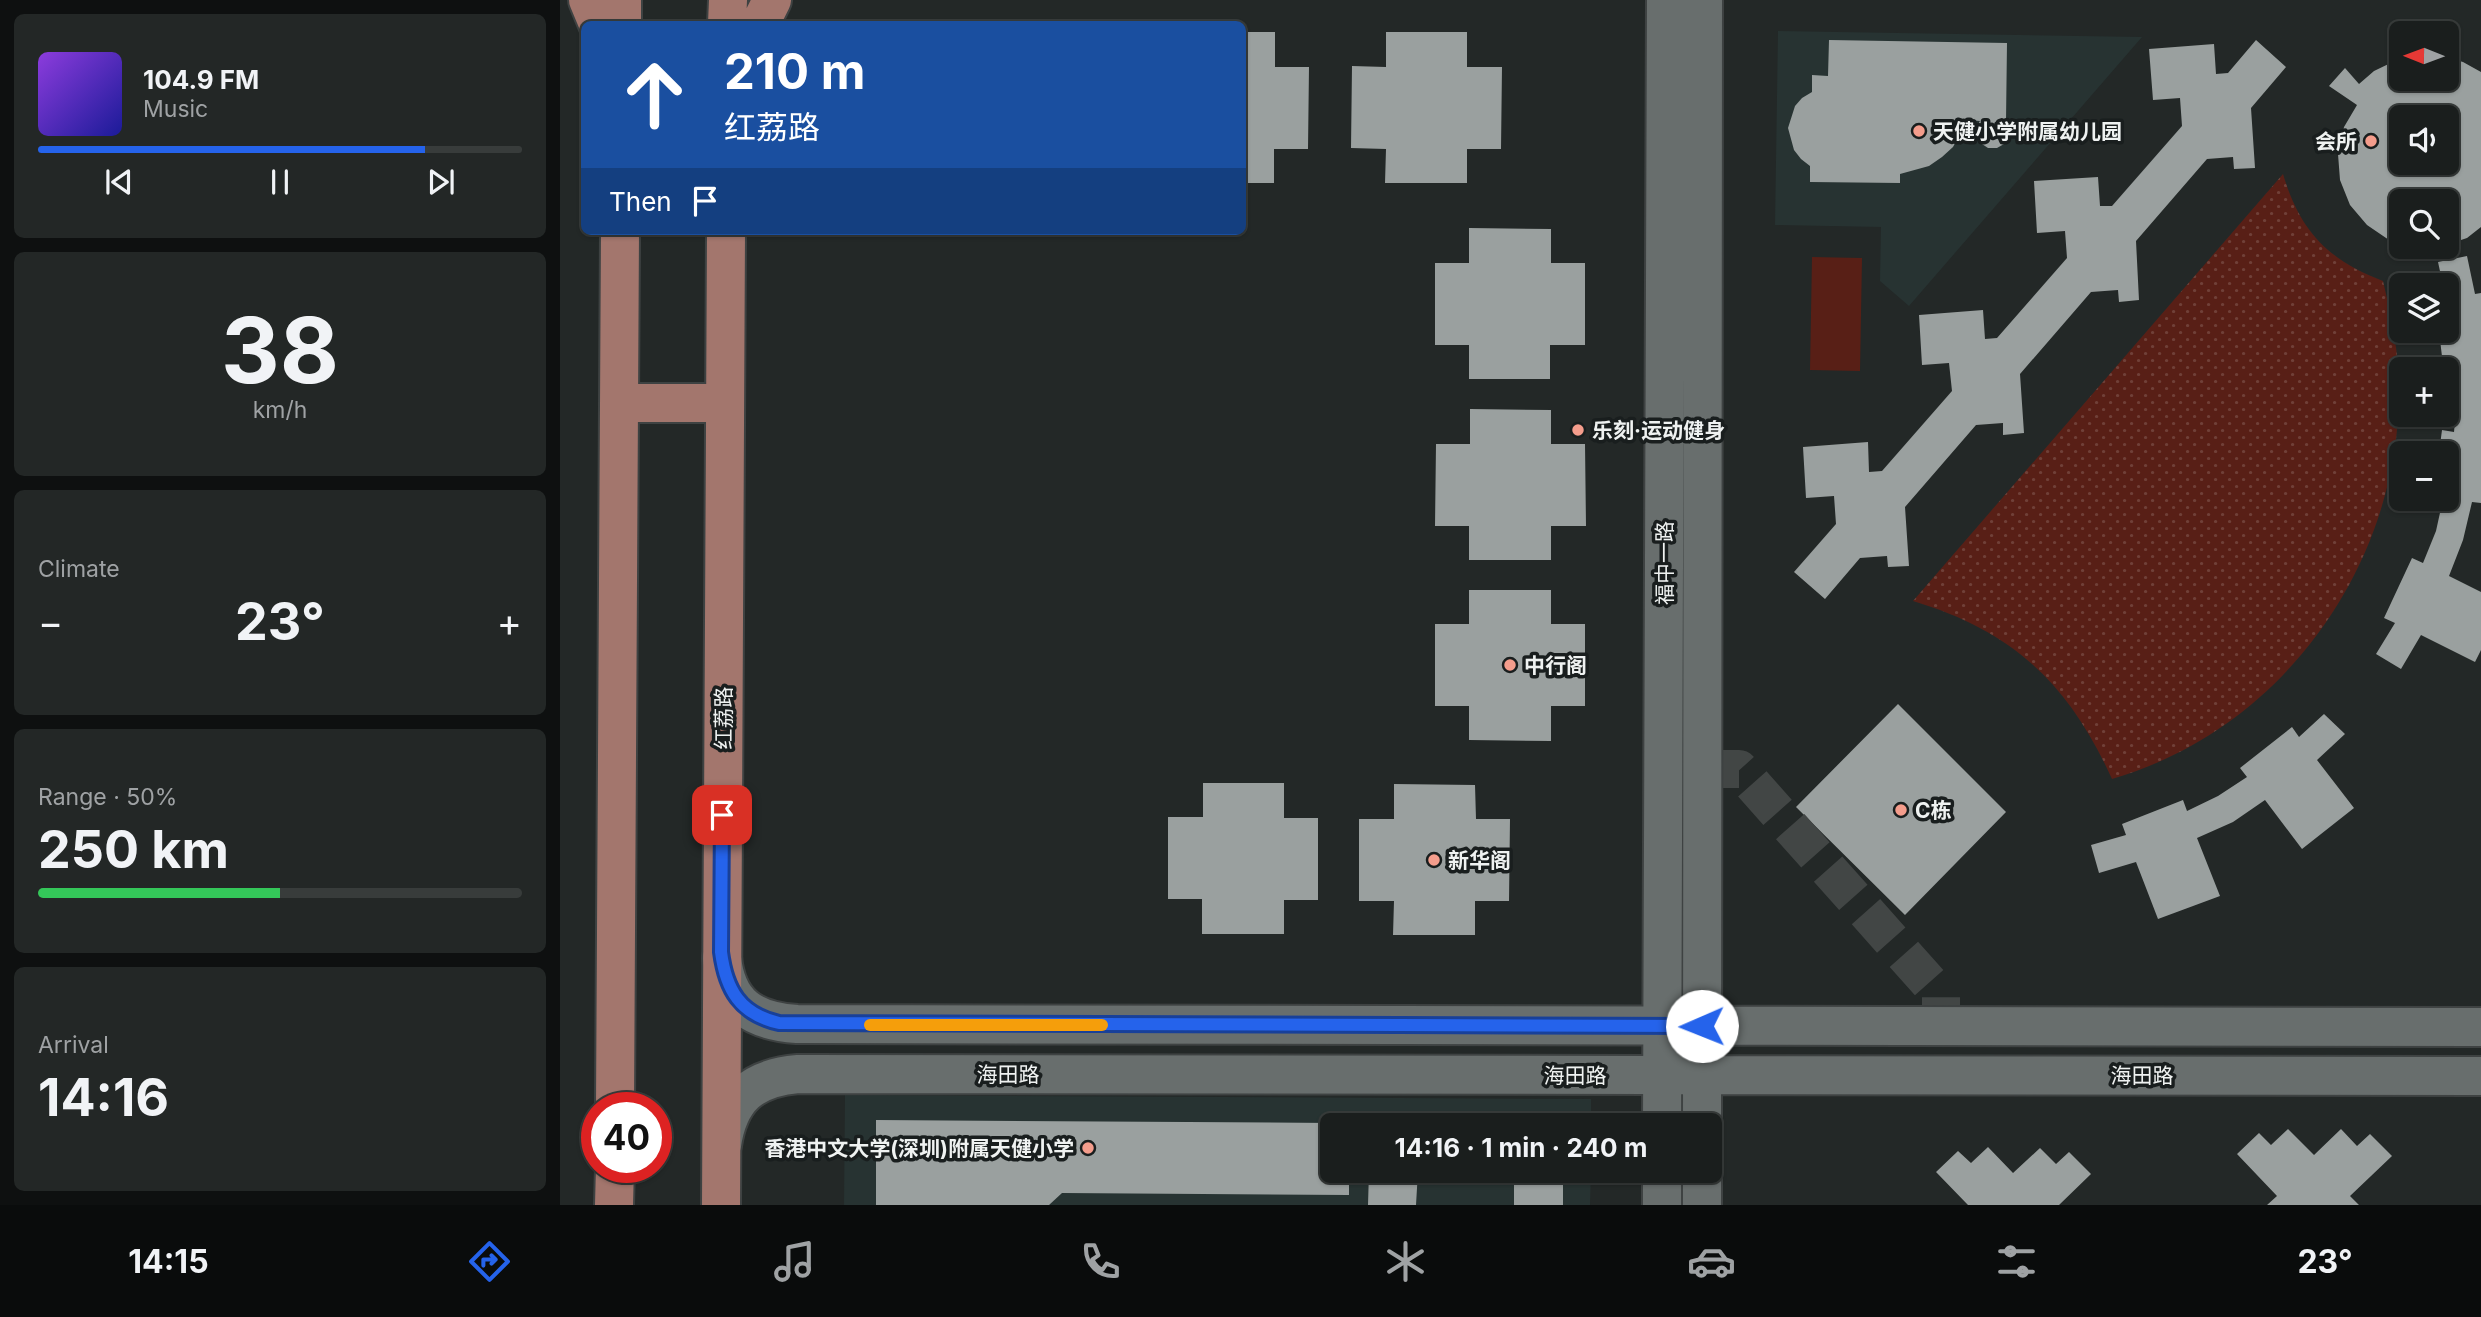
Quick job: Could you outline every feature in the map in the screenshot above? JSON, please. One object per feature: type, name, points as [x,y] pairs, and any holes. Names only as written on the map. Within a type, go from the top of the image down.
[{"type":"main road","points":[[588,0],[597,21]]},
{"type":"main road","points":[[622,0],[622,21]]},
{"type":"main road","points":[[727,21],[728,0]]},
{"type":"main road","points":[[762,21],[772,0]]},
{"type":"main road","points":[[615,1092],[620,235]]},
{"type":"main road","name":"红荔路","points":[[721,1205],[726,235]]},
{"type":"main road","points":[[619,403],[725,402]]},
{"type":"main road","points":[[614,1205],[615,1183]]},
{"type":"street","name":"福中一路","points":[[1684,12],[1702,1113]]},
{"type":"street","name":"福中一路","points":[[1662,1113],[1684,12]]},
{"type":"street","points":[[721,952],[726,980],[741,1004],[764,1020],[779,1023],[2481,1027]]},
{"type":"street","name":"海田路","points":[[721,1158],[728,1122],[742,1096],[752,1086],[767,1079],[790,1074],[2481,1076]]},
{"type":"street","points":[[1662,1183],[1662,1205]]},
{"type":"street","points":[[1702,1183],[1702,1205]]},
{"type":"shaded area","name":"天健小学附属幼儿园","points":[[1778,31],[2142,37],[1909,306],[1880,281],[1881,227],[1775,225]]},
{"type":"shaded area","points":[[2283,174],[2298,212],[2319,241],[2347,263],[2383,281],[2389,310],[2389,343],[2395,343],[2397,357],[2389,357],[2389,427],[2396,427],[2395,441],[2389,441],[2389,476],[2377,523],[2351,581],[2317,635],[2276,682],[2227,723],[2172,756],[2112,779],[2077,715],[2057,689],[2034,666],[2009,645],[1980,628],[1913,601]]},
{"type":"shaded area","points":[[1812,257],[1862,258],[1860,371],[1810,370]]},
{"type":"shaded area","name":"香港中文大学(深圳)附属天健小学","points":[[845,1095],[1591,1099],[1591,1113],[1320,1113],[1320,1183],[1591,1183],[1590,1205],[844,1205]]},
{"type":"building","points":[[1246,32],[1275,32],[1275,67],[1309,67],[1308,149],[1274,149],[1274,183],[1246,183]]},
{"type":"building","points":[[1386,32],[1467,32],[1467,67],[1502,67],[1501,149],[1467,149],[1467,183],[1385,183],[1386,149],[1351,148],[1352,66],[1386,67]]},
{"type":"building","points":[[1829,40],[2007,43],[2006,121],[2010,129],[2009,137],[1997,148],[1988,148],[1977,137],[1976,128],[1980,121],[1967,120],[1953,147],[1929,166],[1900,174],[1900,183],[1810,182],[1810,166],[1794,150],[1788,128],[1795,106],[1812,92],[1812,75],[1828,76]]},
{"type":"building","points":[[2256,40],[2286,67],[2251,108],[2255,168],[2234,169],[2233,157],[2207,159],[2136,241],[2139,300],[2119,302],[2118,290],[2091,292],[2020,374],[2024,433],[2003,435],[2003,423],[1976,425],[1905,507],[1909,566],[1888,567],[1887,556],[1860,558],[1825,599],[1794,572],[1836,524],[1834,496],[1806,498],[1803,447],[1868,442],[1869,472],[1882,471],[1952,391],[1949,363],[1922,365],[1919,315],[1983,310],[1985,339],[1997,338],[2067,258],[2065,231],[2037,233],[2034,181],[2098,177],[2100,206],[2112,206],[2182,126],[2180,98],[2153,100],[2149,49],[2214,44],[2216,74],[2228,73]]},
{"type":"building","name":"会所","points":[[2459,61],[2481,72],[2481,227],[2467,238],[2459,241],[2459,189],[2389,189],[2389,240],[2367,225],[2350,205],[2340,180],[2338,154],[2344,127],[2357,105],[2329,86],[2345,68],[2359,84],[2374,71],[2389,64],[2389,91],[2459,91]]},
{"type":"building","points":[[1469,228],[1551,229],[1551,263],[1585,263],[1585,345],[1550,345],[1550,379],[1469,379],[1469,345],[1435,345],[1435,263],[1469,263]]},
{"type":"building","points":[[2467,256],[2475,294],[2481,293],[2481,503],[2472,502],[2463,540],[2449,576],[2481,592],[2481,650],[2475,662],[2421,635],[2401,669],[2376,654],[2395,623],[2384,618],[2412,558],[2423,563],[2436,531],[2440,511],[2459,511],[2459,441],[2441,441],[2442,430],[2454,432],[2454,427],[2459,427],[2459,357],[2442,357],[2440,343],[2459,343],[2459,273],[2440,273],[2438,262]]},
{"type":"building","points":[[1470,409],[1551,410],[1551,444],[1585,444],[1586,526],[1551,526],[1551,560],[1469,560],[1469,526],[1435,526],[1436,444],[1470,444]]},
{"type":"building","name":"中行阁","points":[[1469,590],[1551,590],[1551,624],[1585,624],[1585,706],[1551,706],[1551,741],[1469,740],[1469,706],[1435,706],[1435,624],[1469,624]]},
{"type":"building","name":"C栋","points":[[1898,704],[2006,812],[1905,915],[1796,807]]},
{"type":"building","points":[[2324,714],[2345,734],[2317,760],[2354,808],[2302,849],[2265,800],[2233,822],[2197,838],[2220,896],[2158,919],[2136,862],[2099,873],[2091,845],[2126,835],[2122,824],[2183,800],[2187,811],[2218,796],[2247,777],[2240,768],[2292,727],[2299,737]]},
{"type":"building","points":[[1203,783],[1284,783],[1284,818],[1318,818],[1318,900],[1284,900],[1284,934],[1202,934],[1202,899],[1168,899],[1168,817],[1203,817]]},
{"type":"building","name":"新华阁","points":[[1394,784],[1475,785],[1476,819],[1510,819],[1509,901],[1475,901],[1475,935],[1393,935],[1394,901],[1359,901],[1359,819],[1394,819]]},
{"type":"building","points":[[876,1120],[1320,1123],[1320,1183],[1349,1183],[1349,1195],[1062,1193],[1049,1205],[876,1205]]},
{"type":"building","points":[[2288,1129],[2314,1155],[2341,1129],[2357,1146],[2370,1134],[2392,1156],[2350,1196],[2359,1205],[2267,1205],[2277,1196],[2237,1154],[2259,1133],[2271,1145]]},
{"type":"building","points":[[1988,1147],[2013,1173],[2040,1148],[2056,1164],[2069,1152],[2091,1174],[2059,1205],[1968,1205],[1936,1172],[1958,1151],[1971,1163]]},
{"type":"building","points":[[1369,1183],[1417,1183],[1416,1205],[1368,1205]]},
{"type":"building","points":[[1514,1183],[1563,1183],[1563,1205],[1514,1205]]},
{"type":"tunnel","points":[[1702,769],[1739,769],[1941,996],[1941,1027]]},
{"type":"slow traffic","points":[[870,1025],[1102,1025]]},
{"type":"place","name":"天健小学附属幼儿园","points":[[1919,131]]},
{"type":"place","name":"会所","points":[[2371,141]]},
{"type":"place","name":"乐刻·运动健身","points":[[1578,430]]},
{"type":"place","name":"中行阁","points":[[1510,665]]},
{"type":"place","name":"C栋","points":[[1901,810]]},
{"type":"place","name":"新华阁","points":[[1434,860]]},
{"type":"place","name":"香港中文大学(深圳)附属天健小学","points":[[1088,1148]]},
{"type":"route","points":[[722,815],[723,967],[726,980],[741,1004],[764,1020],[779,1023],[853,1025],[1702,1026]]}]
